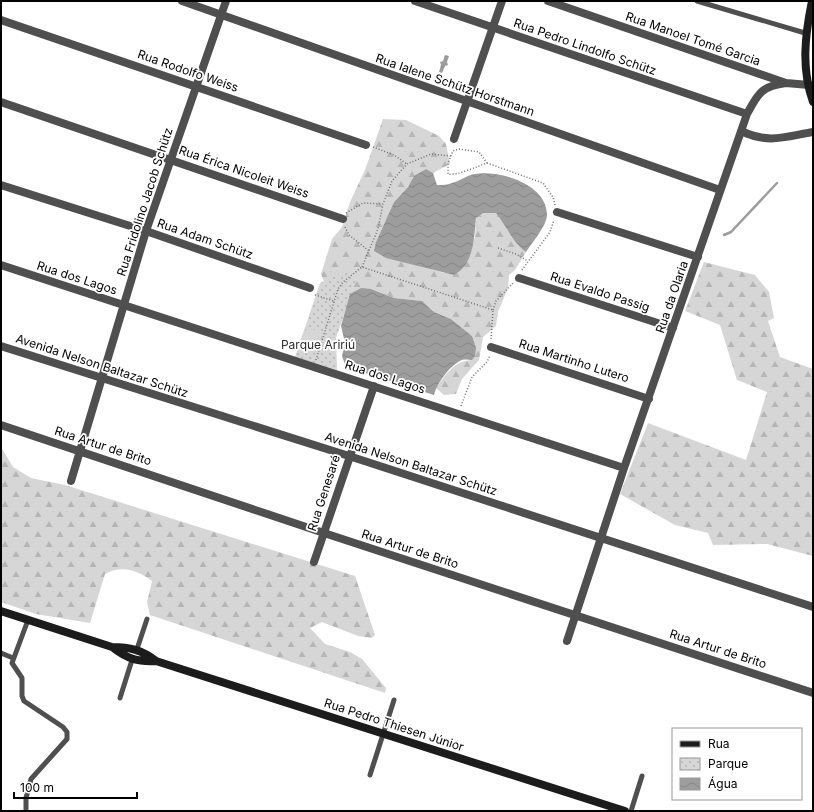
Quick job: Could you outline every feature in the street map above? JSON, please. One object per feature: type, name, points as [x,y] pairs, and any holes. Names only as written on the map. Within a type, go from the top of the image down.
[{"type":"main road","points":[[812,1],[809,34],[809,85],[813,102]]},
{"type":"main road","name":"Rua Pedro Thiesen Júnior","points":[[1,611],[112,647],[129,658],[144,662],[156,661]]},
{"type":"main road","name":"Rua Pedro Thiesen Júnior","points":[[112,647],[127,647],[137,650],[146,653],[156,661],[625,811]]},
{"type":"main road","points":[[127,647],[124,653],[129,658]]},
{"type":"main road","points":[[144,662],[146,653]]},
{"type":"street","name":"Rua Ialene Schütz Horstmann","points":[[182,1],[720,190]]},
{"type":"street","name":"Rua Fridolino Jacob Schütz","points":[[71,481],[146,231],[226,1]]},
{"type":"street","name":"Rua Pedro Lindolfo Schütz","points":[[415,1],[747,114]]},
{"type":"street","points":[[454,139],[502,1]]},
{"type":"street","name":"Rua Manoel Tomé Garcia","points":[[548,1],[786,83],[809,85]]},
{"type":"street","name":"Rua Rodolfo Weiss","points":[[1,20],[366,145]]},
{"type":"street","name":"Rua da Olaria","points":[[567,641],[624,468],[747,114],[758,93],[771,85],[786,83]]},
{"type":"street","name":"Rua Érica Nicoleit Weiss","points":[[1,102],[343,219]]},
{"type":"street","points":[[741,131],[755,138],[768,140],[813,132]]},
{"type":"street","name":"Rua Adam Schütz","points":[[1,185],[146,231],[310,288]]},
{"type":"street","points":[[557,212],[698,257]]},
{"type":"street","name":"Rua dos Lagos","points":[[1,265],[624,468]]},
{"type":"street","name":"Rua Evaldo Passig","points":[[519,278],[673,328]]},
{"type":"street","name":"Avenida Nelson Baltazar Schütz","points":[[1,346],[349,456],[813,607]]},
{"type":"street","name":"Rua Martinho Lutero","points":[[491,347],[649,399]]},
{"type":"street","name":"Rua Genesaré","points":[[314,562],[374,386]]},
{"type":"street","name":"Rua Artur de Brito","points":[[1,425],[324,533],[813,693]]},
{"type":"lane","points":[[697,1],[809,34]]},
{"type":"lane","points":[[137,650],[147,619]]},
{"type":"lane","points":[[26,811],[26,798],[31,778],[67,738],[63,727],[24,701],[22,696],[22,678],[14,667],[13,658],[28,620]]},
{"type":"lane","points":[[1,653],[13,658]]},
{"type":"lane","points":[[120,698],[129,658]]},
{"type":"lane","points":[[370,774],[394,700]]},
{"type":"lane","points":[[631,811],[642,776]]},
{"type":"path","points":[[366,145],[394,155],[407,164]]},
{"type":"path","points":[[462,402],[472,377],[490,358],[490,325],[496,301],[519,278],[528,261],[550,232],[557,212],[553,198],[543,183],[487,163],[479,152],[459,149],[453,151],[446,172],[450,174],[466,172],[487,163]]},
{"type":"path","points":[[316,359],[342,282],[362,267],[369,251],[378,229],[383,204],[392,181],[407,164],[431,154],[451,156]]},
{"type":"path","points":[[369,251],[349,235],[343,219],[346,212],[363,203],[383,204]]},
{"type":"path","points":[[498,248],[516,254],[528,261]]},
{"type":"path","points":[[362,267],[493,310]]},
{"type":"path","points":[[310,288],[314,294],[334,302]]},
{"type":"green space","points":[[383,119],[406,120],[439,136],[446,144],[450,164],[433,173],[426,169],[414,176],[408,187],[394,202],[376,242],[415,265],[444,273],[475,238],[476,218],[483,213],[496,212],[513,238],[526,252],[515,270],[509,275],[508,288],[498,312],[496,326],[483,337],[479,360],[462,379],[456,394],[444,395],[436,388],[447,373],[456,365],[472,360],[472,336],[451,319],[434,312],[422,301],[394,298],[371,289],[350,294],[326,287],[321,274],[332,239],[342,227],[350,202],[365,170]]},
{"type":"green space","points":[[704,262],[755,275],[769,292],[774,318],[768,321],[780,357],[813,369],[813,556],[767,544],[713,545],[708,533],[675,525],[620,494],[648,423],[746,460],[767,392],[737,380],[720,325],[685,311]]},
{"type":"green space","name":"Parque Aririú","points":[[346,271],[356,280],[336,338],[337,370],[295,357],[320,283]]},
{"type":"green space","points":[[307,327],[320,332],[312,354],[299,349]]},
{"type":"green space","points":[[1,447],[13,467],[31,478],[65,485],[355,576],[375,635],[372,638],[358,636],[322,622],[310,628],[325,644],[350,652],[362,659],[386,688],[385,693],[150,615],[147,602],[152,581],[129,570],[124,569],[112,571],[105,574],[90,623],[36,614],[1,602]]},
{"type":"water","points":[[445,55],[449,56],[447,62],[448,65],[445,66],[442,73],[439,72],[441,65],[440,62],[443,61]]},
{"type":"water","points":[[426,169],[433,173],[437,185],[449,184],[475,174],[485,173],[497,174],[520,181],[531,187],[545,204],[547,215],[545,224],[526,252],[513,238],[496,213],[483,213],[476,218],[472,250],[466,264],[454,275],[386,258],[374,251],[376,242],[394,202],[408,187],[414,176]]},
{"type":"water","points":[[361,288],[371,289],[394,298],[422,301],[434,312],[451,319],[472,336],[476,348],[475,356],[472,360],[462,360],[457,362],[441,380],[434,395],[346,367],[342,356],[345,343],[341,326],[350,294]]},
{"type":"waterway","points":[[724,235],[731,232],[777,183]]}]
